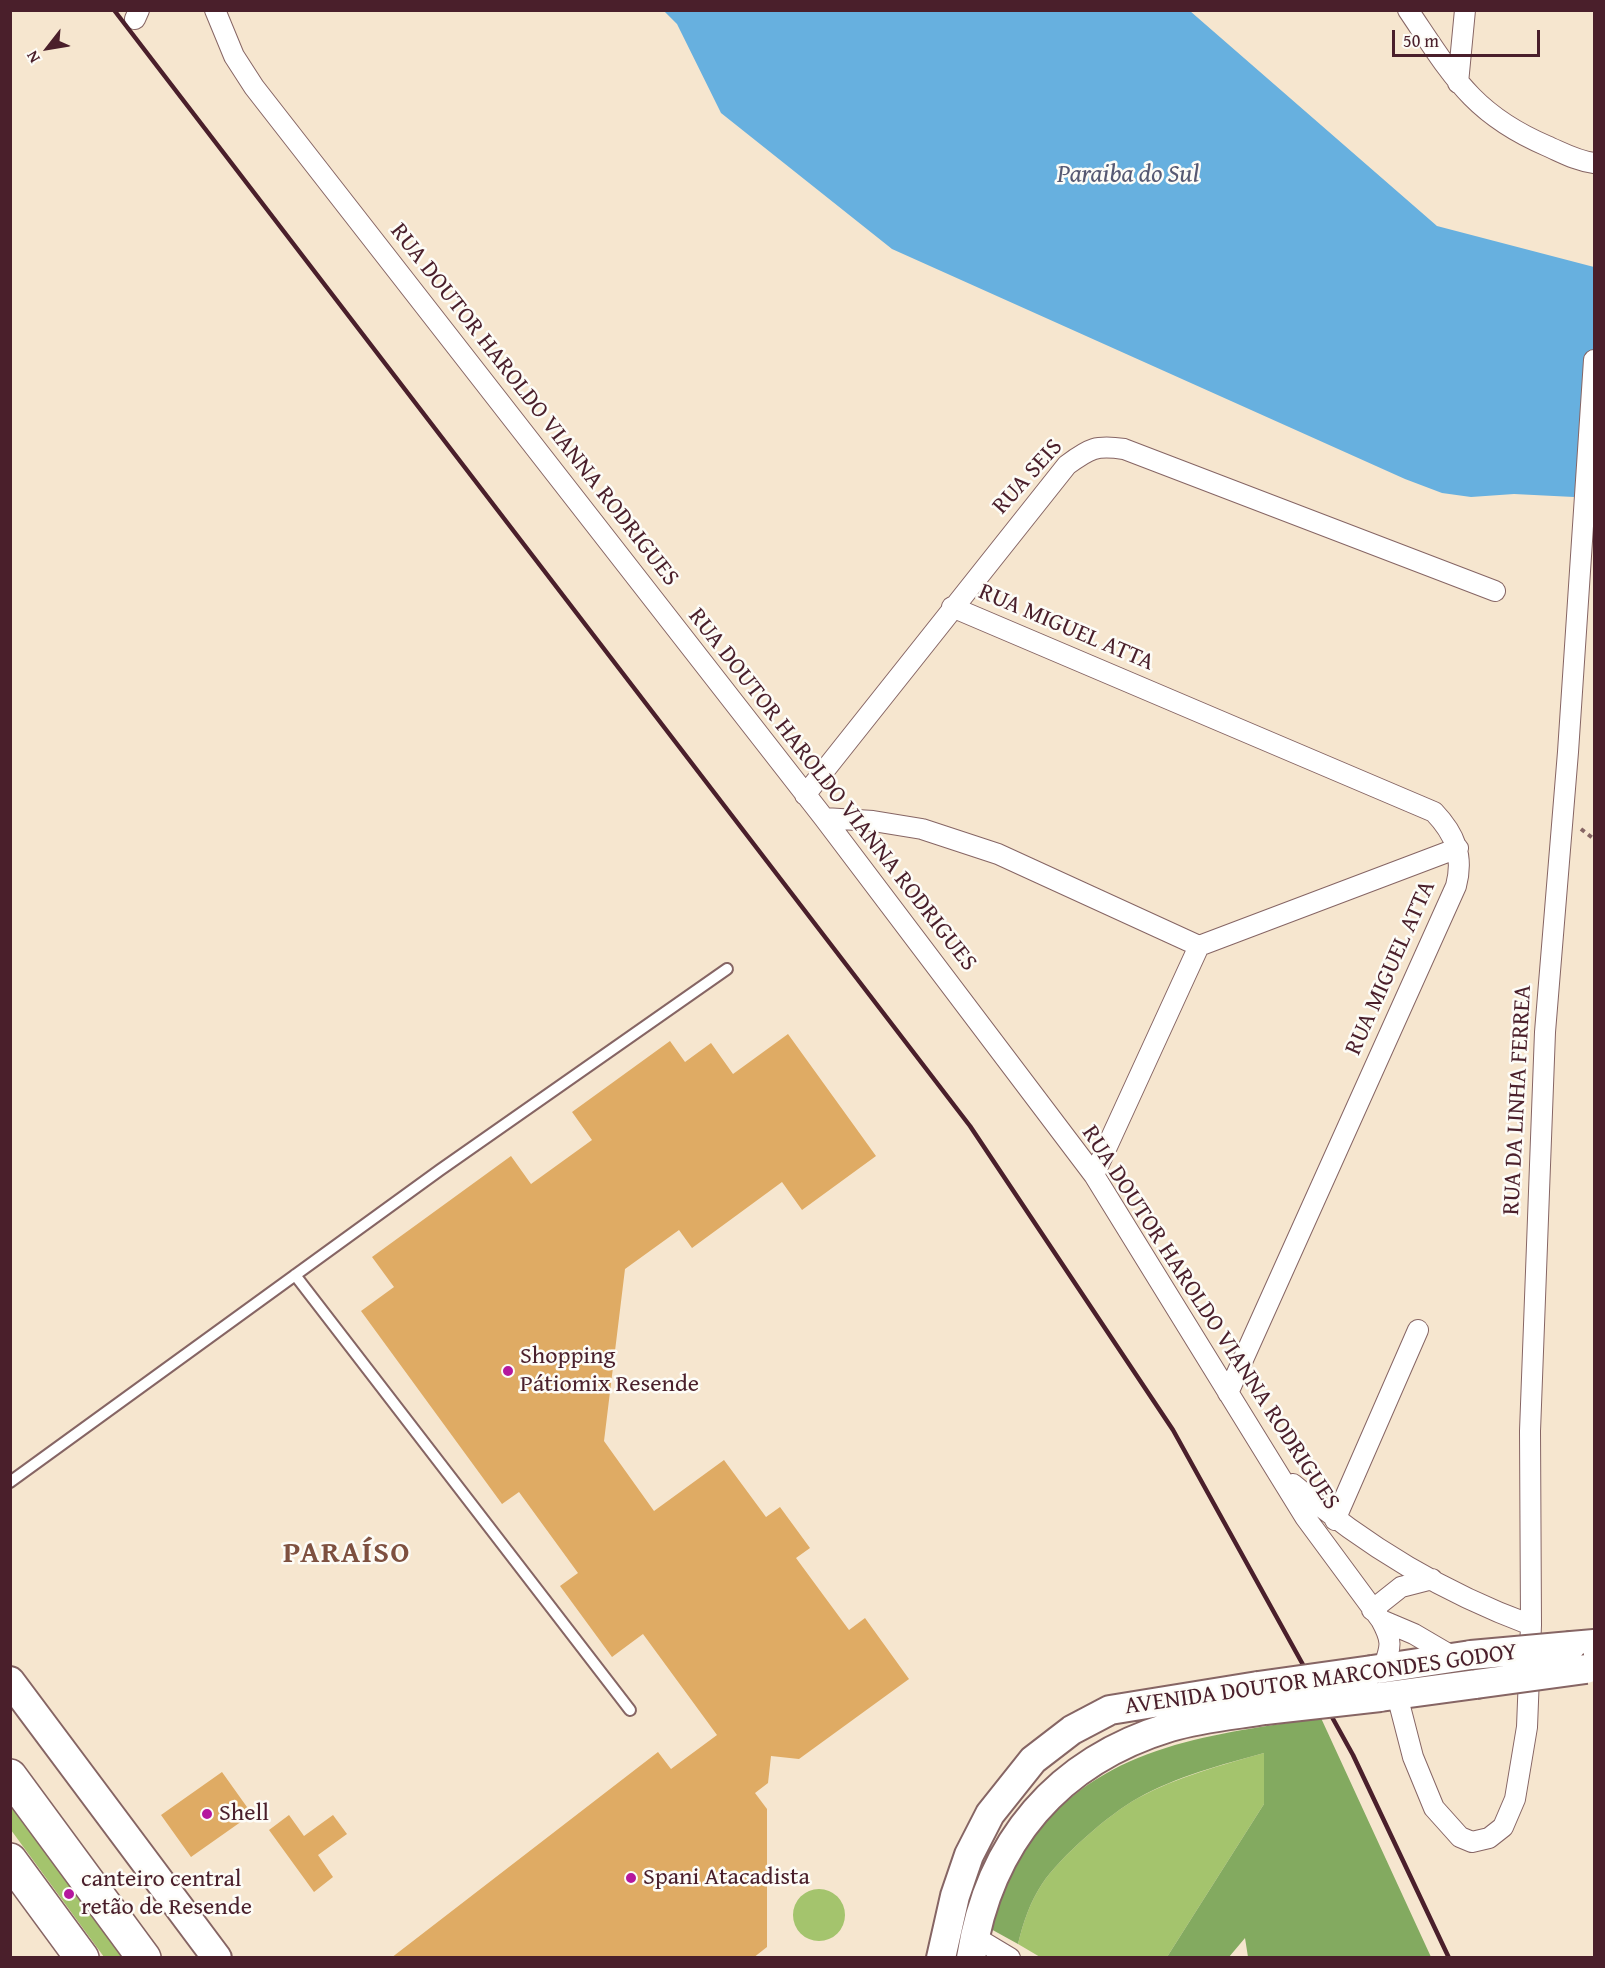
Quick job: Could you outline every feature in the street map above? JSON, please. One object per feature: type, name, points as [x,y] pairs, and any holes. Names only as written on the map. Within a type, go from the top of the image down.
[{"type":"highway","points":[[10,1776],[144,1958]]},
{"type":"highway","points":[[10,1860],[82,1958]]},
{"type":"main road","name":"AVENIDA DOUTOR MARCONDES GODOY","points":[[973,1947],[997,1869],[1019,1829],[1071,1776],[1101,1754],[1133,1739],[1261,1698],[1377,1670],[1463,1657],[1586,1657]]},
{"type":"main road","name":"AVENIDA DOUTOR MARCONDES GODOY","points":[[941,1958],[955,1896],[969,1855],[990,1814],[1033,1760],[1072,1730],[1110,1710],[1261,1698],[1389,1696],[1476,1684],[1586,1657]]},
{"type":"main road","points":[[10,1681],[217,1958]]},
{"type":"street","name":"RUA DOUTOR HAROLDO VIANNA RODRIGUES","points":[[215,10],[234,56],[254,87],[824,818],[1094,1175],[1305,1516],[1390,1638],[1391,1646],[1377,1670]]},
{"type":"street","points":[[1408,10],[1458,83],[1487,114],[1526,137],[1581,161],[1594,163]]},
{"type":"street","points":[[1458,83],[1465,10]]},
{"type":"street","name":"RUA DA LINHA FERREA","points":[[1389,1696],[1434,1808],[1460,1837],[1472,1842],[1489,1838],[1503,1827],[1515,1799],[1527,1727],[1531,1625],[1530,1431],[1545,1032],[1580,579],[1594,360]]},
{"type":"street","name":"RUA SEIS","points":[[805,795],[1067,465],[1087,450],[1101,446],[1124,449],[1495,591]]},
{"type":"street","name":"RUA MIGUEL ATTA","points":[[952,607],[1434,812],[1448,828],[1458,848],[1460,870],[1456,886],[1228,1393]]},
{"type":"street","points":[[824,818],[873,821],[922,829],[998,854],[1199,946]]},
{"type":"street","points":[[1094,1175],[1199,946],[1458,848]]},
{"type":"street","points":[[1335,1520],[1418,1330]]},
{"type":"street","points":[[1281,1475],[1335,1520],[1365,1541],[1481,1607],[1531,1625]]},
{"type":"street","points":[[1432,1580],[1401,1587],[1376,1615],[1463,1657]]},
{"type":"street","points":[[973,1947],[1010,1958]]},
{"type":"lane","points":[[10,1482],[295,1275],[727,969]]},
{"type":"lane","points":[[295,1275],[630,1710]]},
{"type":"green space","points":[[1321,1718],[1431,1957],[1248,1957],[1245,1938],[1229,1957],[1167,1957],[1264,1804],[1264,1753],[1184,1777],[1126,1805],[1086,1837],[1050,1873],[1030,1905],[1018,1944],[989,1928],[1009,1879],[1028,1844],[1064,1804],[1096,1780],[1130,1762],[1166,1748],[1242,1730]]},
{"type":"green space","points":[[1264,1753],[1264,1804],[1167,1957],[1040,1957],[1018,1944],[1027,1913],[1050,1873],[1113,1814],[1138,1798],[1168,1784]]},
{"type":"green space","name":"canteiro central retão de Resende","points":[[10,1799],[127,1957],[104,1957],[11,1830]]},
{"type":"green space","points":[[819,1889],[829,1891],[837,1897],[843,1905],[845,1915],[843,1925],[837,1933],[829,1939],[819,1941],[809,1939],[801,1933],[795,1925],[793,1915],[795,1905],[801,1897],[809,1891]]},
{"type":"water","name":"Paraiba do Sul","points":[[664,11],[1190,11],[1437,226],[1594,267],[1594,498],[1514,494],[1471,497],[1442,493],[1405,479],[892,249],[721,113],[677,24]]},
{"type":"building","name":"Shopping Pátiomix Resende","points":[[788,1034],[876,1156],[802,1210],[782,1182],[692,1248],[679,1230],[625,1269],[604,1441],[654,1511],[724,1460],[766,1517],[780,1507],[810,1548],[796,1558],[849,1630],[865,1618],[909,1679],[799,1759],[771,1756],[768,1783],[755,1793],[767,1809],[767,1947],[753,1958],[391,1958],[658,1752],[671,1769],[717,1735],[643,1634],[612,1657],[560,1586],[578,1573],[519,1492],[502,1504],[361,1311],[394,1287],[372,1257],[511,1156],[531,1184],[592,1140],[572,1112],[670,1041],[685,1062],[711,1043],[733,1074]]},
{"type":"building","name":"Shell","points":[[222,1772],[252,1814],[191,1857],[161,1815]]},
{"type":"building","name":"Shell","points":[[289,1815],[304,1836],[333,1815],[347,1834],[318,1855],[333,1877],[314,1892],[269,1830]]},
{"type":"railway","points":[[114,10],[970,1126],[1173,1430],[1353,1755],[1449,1958]]},
{"type":"place","name":"Shopping Pátiomix Resende","points":[[508,1371]]},
{"type":"place","name":"Shell","points":[[207,1814]]},
{"type":"place","name":"Spani Atacadista","points":[[631,1878]]},
{"type":"place","name":"canteiro central retão de Resende","points":[[69,1894]]},
{"type":"district","name":"PARAÍSO","points":[[347,1554]]}]
